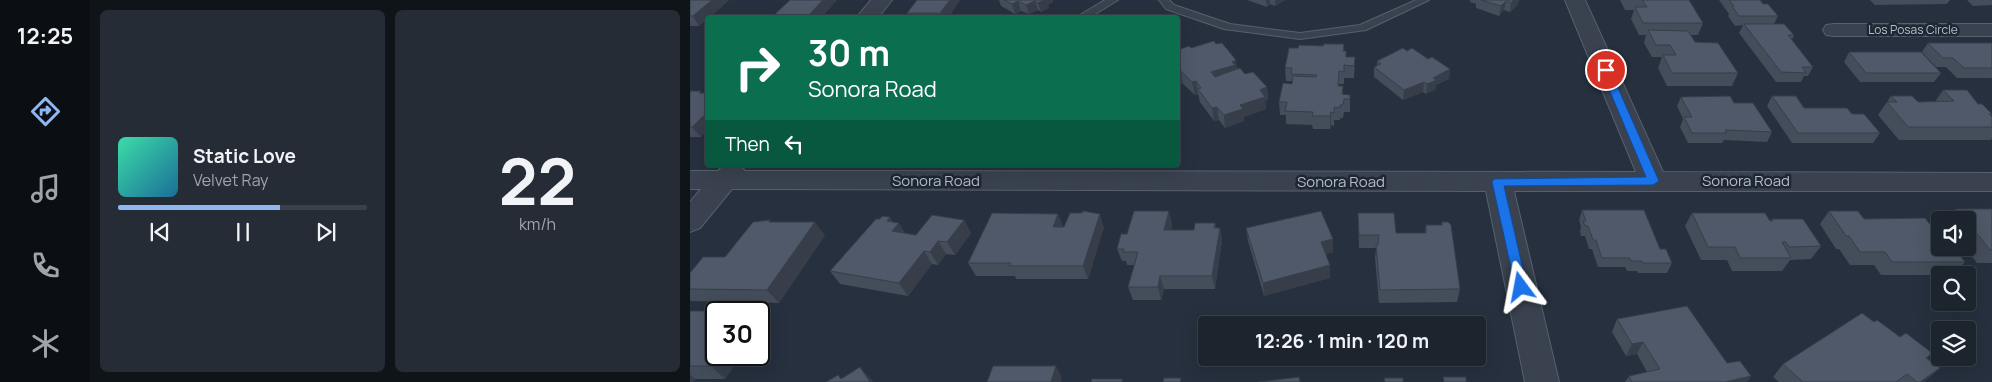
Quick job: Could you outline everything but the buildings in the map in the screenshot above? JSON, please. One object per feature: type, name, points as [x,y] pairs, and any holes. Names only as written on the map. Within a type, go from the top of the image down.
[{"type":"street","points":[[869,15],[882,0]]},
{"type":"street","points":[[1576,0],[1653,181]]},
{"type":"street","name":"Los Posas Circle","points":[[1834,30],[1992,30]]},
{"type":"street","points":[[690,221],[732,173]]},
{"type":"street","name":"Sonora Road","points":[[690,180],[732,173],[1498,182],[1992,182]]},
{"type":"street","points":[[1498,182],[1542,382]]},
{"type":"lane","points":[[1086,15],[1113,0]]},
{"type":"lane","points":[[1164,0],[1170,7],[1228,27],[1300,36],[1362,28],[1424,0]]},
{"type":"route","points":[[1521,287],[1498,182],[1653,181],[1606,70]]}]
